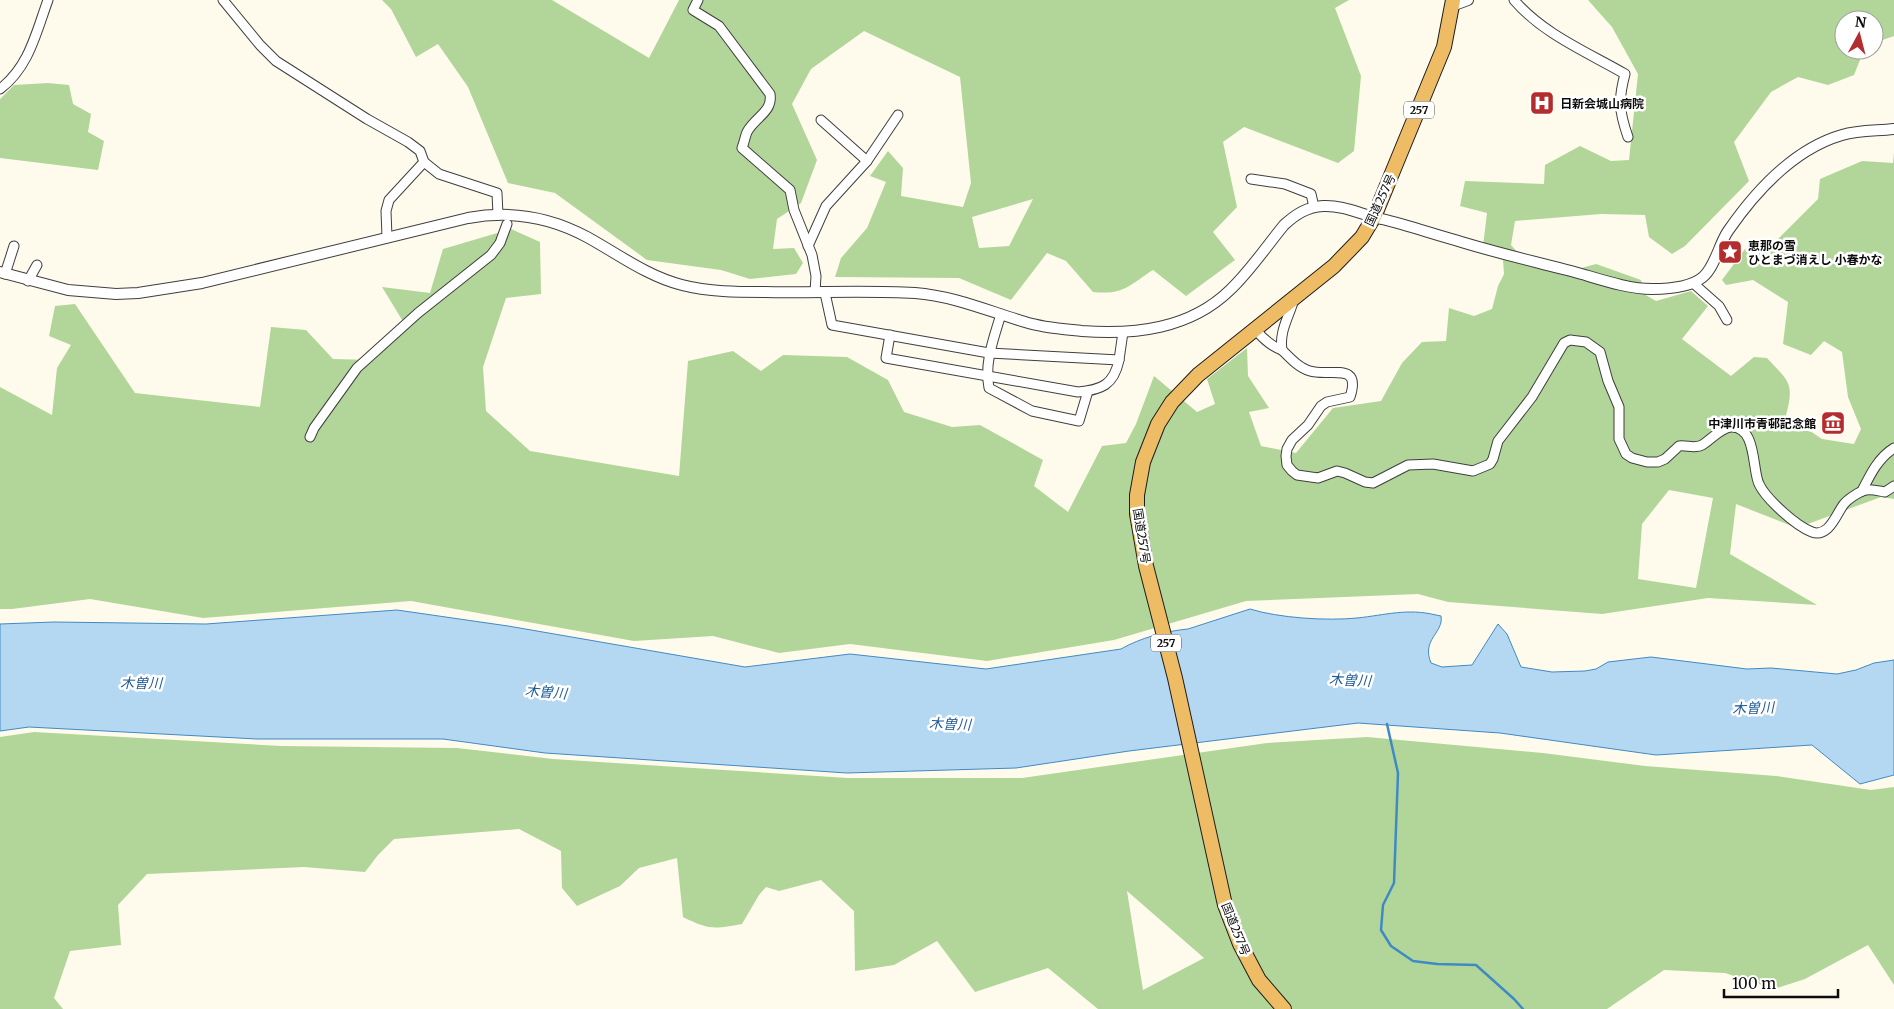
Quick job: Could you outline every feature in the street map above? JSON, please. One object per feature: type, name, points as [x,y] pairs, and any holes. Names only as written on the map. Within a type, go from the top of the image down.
[{"type":"highway","name":"国道257号","points":[[1284,1009],[1259,980],[1240,944],[1225,905],[1175,678],[1146,566],[1136,514],[1141,469],[1158,424],[1182,390],[1345,256],[1362,237],[1374,217],[1444,47],[1453,3]]},
{"type":"street","points":[[0,89],[21,67],[28,55],[48,0]]},
{"type":"street","points":[[224,0],[260,45],[276,61],[366,119],[408,142],[420,152],[424,162],[439,174],[497,193],[498,214]]},
{"type":"street","points":[[698,0],[693,10],[719,26],[770,94],[770,106],[750,128],[742,148],[790,190],[794,210],[808,246],[820,292],[832,325],[989,353],[1119,360]]},
{"type":"street","points":[[1453,3],[1468,0]]},
{"type":"street","points":[[1514,0],[1548,30],[1625,74],[1620,101],[1621,117],[1628,137]]},
{"type":"street","points":[[808,246],[826,206],[866,161],[898,115]]},
{"type":"street","points":[[822,120],[866,161]]},
{"type":"street","points":[[14,246],[2,273],[68,290],[116,294],[138,293],[202,282],[468,218],[498,214],[532,216],[553,222],[587,237],[647,272],[682,285],[719,291],[913,293],[936,295],[959,300],[1024,322],[1055,329],[1123,332],[1151,330],[1170,325],[1212,304],[1230,290],[1284,225],[1303,211],[1314,207],[1338,207],[1619,284],[1651,289],[1693,283],[1704,276],[1727,232],[1757,192],[1778,173],[1804,154],[1842,135],[1894,129]]},
{"type":"street","points":[[387,237],[386,211],[389,200],[394,192],[424,162]]},
{"type":"street","points":[[1251,179],[1285,184],[1311,194],[1314,207]]},
{"type":"street","points":[[310,437],[314,428],[357,368],[418,313],[491,255],[500,243],[507,224]]},
{"type":"street","points":[[28,281],[37,265]]},
{"type":"street","points":[[1693,283],[1719,306],[1726,320]]},
{"type":"street","points":[[1282,350],[1282,330],[1294,299]]},
{"type":"street","points":[[1001,314],[989,353],[986,376],[989,388],[1032,410],[1079,421],[1088,391]]},
{"type":"street","points":[[1256,329],[1261,337],[1310,371],[1343,372],[1350,377],[1353,383],[1350,397],[1327,402],[1321,406],[1308,425],[1292,440],[1287,449],[1287,465],[1297,475],[1318,478],[1337,471],[1365,482],[1373,483],[1408,465],[1433,464],[1473,471],[1480,469],[1490,464],[1498,441],[1532,397],[1559,349],[1564,343],[1574,340],[1586,342],[1600,352],[1608,381],[1620,407],[1619,439],[1626,454],[1632,458],[1647,462],[1658,462],[1665,459],[1680,446],[1701,446],[1726,428],[1737,427],[1748,438],[1754,456],[1759,483],[1769,497],[1797,523],[1816,532],[1821,532],[1828,528],[1845,503],[1862,491],[1878,463],[1887,452],[1894,448]]},
{"type":"street","points":[[890,336],[886,358],[1078,392],[1105,386],[1116,372],[1123,332]]},
{"type":"street","points":[[1862,491],[1885,492],[1894,486]]},
{"type":"green space","points":[[382,0],[552,0],[649,58],[679,0],[1349,0],[1335,8],[1361,76],[1354,151],[1338,163],[1244,127],[1223,142],[1237,207],[1213,232],[1235,260],[1186,296],[1153,270],[1119,291],[1093,292],[1066,261],[1047,253],[1011,300],[959,278],[835,277],[841,258],[867,228],[886,182],[870,176],[888,151],[903,168],[901,196],[963,207],[971,183],[960,77],[864,31],[811,69],[792,104],[817,160],[801,203],[777,219],[773,249],[794,248],[803,263],[796,274],[750,279],[721,270],[647,260],[555,193],[508,183],[468,87],[438,44],[416,57],[391,9]],"holes":[[[1033,199],[1009,246],[979,248],[972,217]]]},
{"type":"green space","points":[[1588,0],[1894,0],[1894,36],[1884,40],[1884,10],[1834,10],[1834,60],[1860,60],[1854,75],[1828,85],[1798,77],[1771,92],[1734,142],[1749,181],[1685,246],[1672,254],[1649,237],[1645,215],[1601,214],[1515,221],[1511,245],[1528,264],[1563,273],[1596,264],[1641,280],[1644,294],[1656,301],[1691,291],[1708,306],[1682,339],[1731,376],[1754,357],[1767,358],[1785,377],[1788,383],[1790,395],[1786,415],[1822,439],[1854,444],[1861,429],[1848,397],[1842,352],[1824,341],[1811,355],[1783,344],[1788,302],[1753,280],[1726,285],[1722,280],[1745,249],[1774,243],[1818,199],[1820,179],[1862,161],[1893,163],[1894,152],[1894,499],[1881,497],[1797,528],[1736,504],[1730,554],[1817,605],[1708,598],[1602,614],[1448,602],[1418,594],[1246,601],[1114,640],[987,661],[850,644],[779,653],[713,636],[634,641],[411,601],[203,618],[90,599],[0,609],[0,387],[52,415],[57,368],[71,345],[49,336],[55,306],[75,304],[135,393],[260,407],[271,327],[306,330],[333,359],[374,360],[407,328],[382,287],[430,293],[443,249],[511,229],[540,242],[541,294],[506,298],[483,367],[486,411],[530,451],[679,476],[688,361],[733,351],[761,371],[783,355],[847,357],[888,380],[904,412],[952,427],[980,425],[1043,460],[1034,486],[1068,512],[1102,446],[1126,443],[1136,424],[1154,376],[1197,412],[1215,404],[1207,379],[1247,348],[1248,376],[1269,408],[1249,412],[1261,446],[1296,453],[1333,408],[1381,401],[1402,363],[1422,342],[1446,341],[1449,308],[1474,316],[1492,309],[1498,286],[1504,274],[1503,260],[1482,254],[1487,213],[1460,206],[1465,181],[1544,184],[1545,165],[1580,146],[1611,161],[1629,160],[1638,74],[1612,27]],"holes":[[[1669,490],[1713,498],[1696,588],[1638,579],[1642,524]]]},
{"type":"green space","points":[[48,83],[69,85],[73,104],[91,114],[88,132],[104,141],[98,170],[0,158],[0,99],[14,85]]},
{"type":"green space","points":[[34,732],[281,746],[457,748],[553,759],[848,778],[1022,778],[1267,743],[1367,737],[1543,753],[1645,766],[1776,776],[1871,790],[1894,787],[1894,985],[1868,945],[1805,979],[1774,989],[1725,973],[1664,970],[1607,1009],[1098,1009],[1048,968],[975,992],[937,941],[894,965],[855,971],[854,911],[821,880],[779,891],[766,887],[759,895],[742,924],[712,927],[683,917],[677,858],[639,868],[620,886],[577,906],[562,888],[561,851],[519,829],[394,839],[365,872],[304,867],[147,874],[118,905],[121,945],[70,951],[54,998],[63,1009],[0,1009],[0,737]],"holes":[[[1127,891],[1204,958],[1143,990]]]},
{"type":"water","name":"木曽川","points":[[1250,609],[1288,617],[1317,619],[1345,619],[1406,612],[1441,616],[1441,622],[1429,648],[1429,655],[1431,663],[1442,667],[1472,665],[1498,624],[1507,634],[1521,667],[1552,672],[1585,671],[1596,669],[1608,662],[1651,657],[1747,669],[1771,668],[1837,674],[1856,670],[1874,663],[1894,660],[1894,775],[1860,784],[1812,745],[1656,755],[1500,733],[1358,723],[1129,751],[1016,768],[847,773],[545,753],[443,739],[257,739],[29,727],[0,731],[0,624],[54,622],[206,624],[397,610],[508,626],[745,667],[850,654],[986,669],[1121,649],[1153,636],[1188,629]]},
{"type":"waterway","points":[[1387,724],[1398,773],[1394,883],[1383,905],[1381,930],[1391,946],[1413,961],[1476,965],[1523,1009]]},
{"type":"place","name":"日新会城山病院","points":[[1542,103]]},
{"type":"place","name":"恵那の雪 ひとまづ消えし 小春かな","points":[[1730,252]]},
{"type":"place","name":"中津川市青邨記念館","points":[[1833,423]]}]
